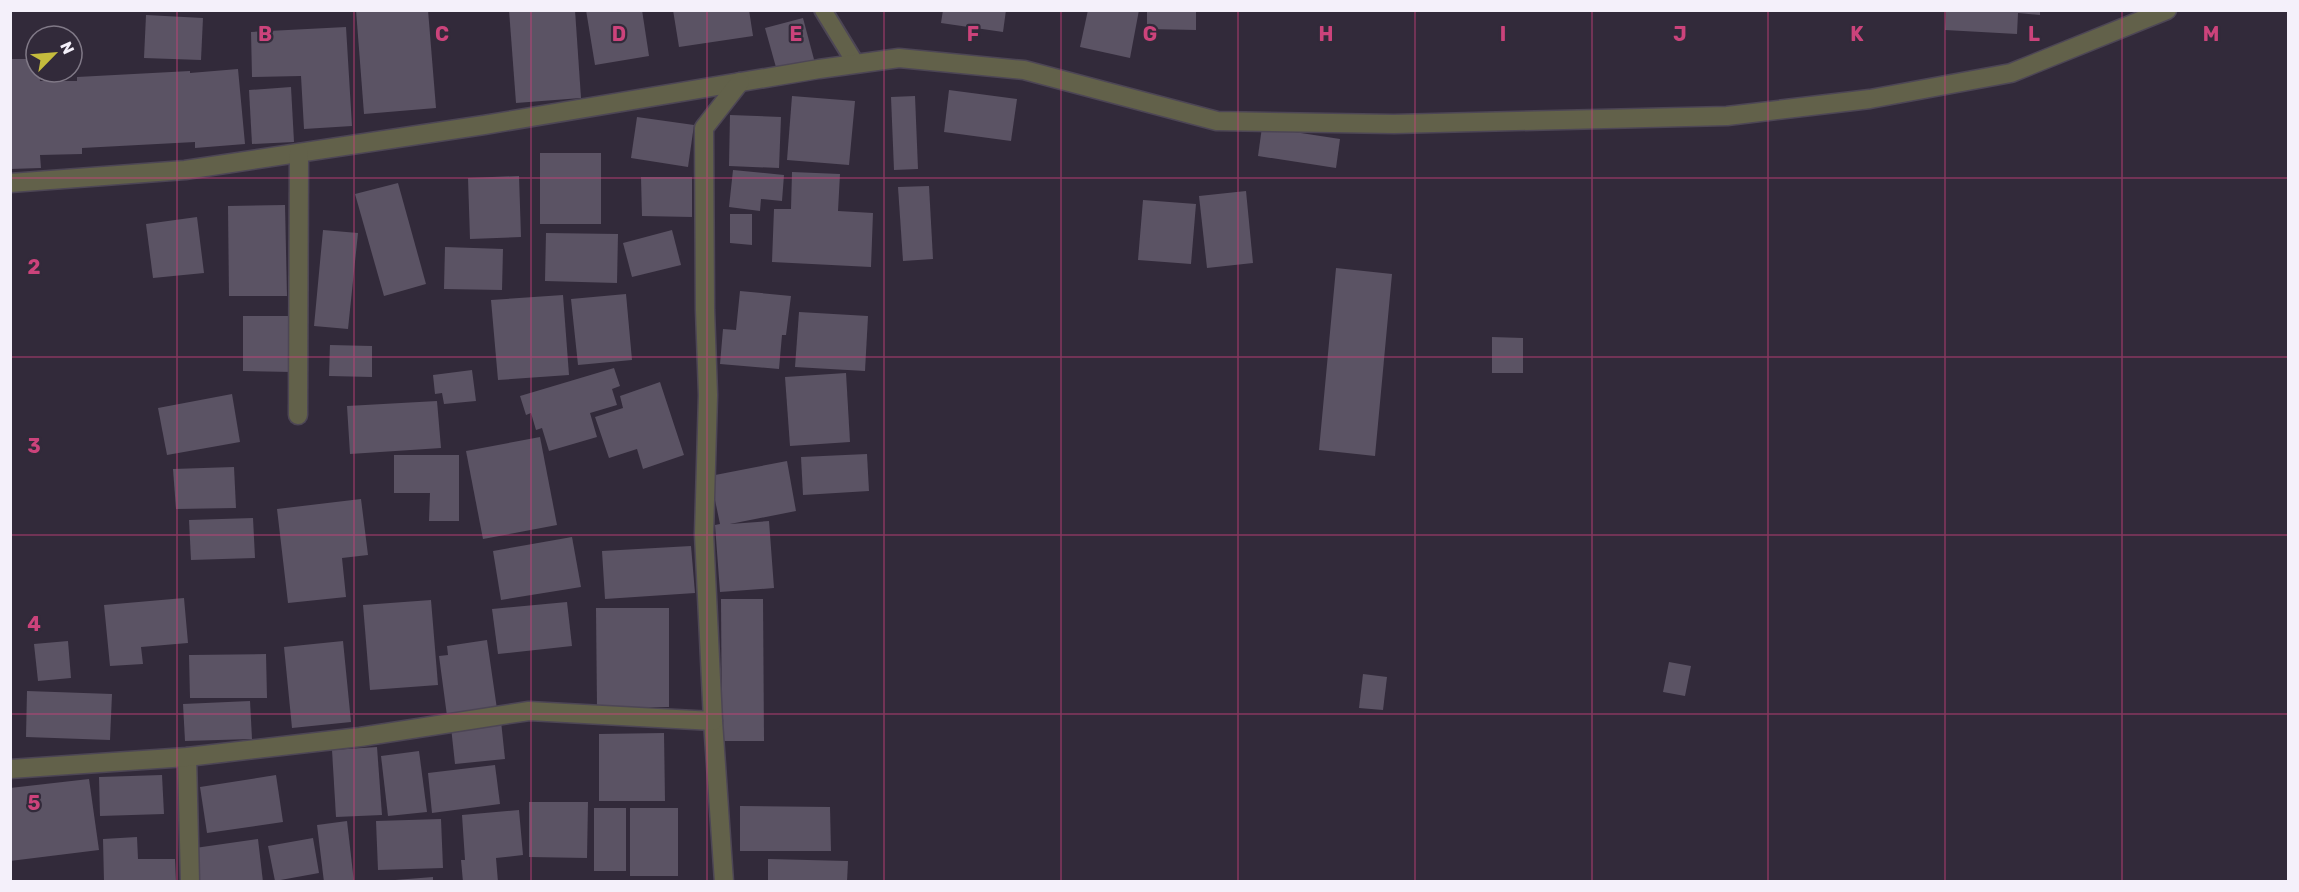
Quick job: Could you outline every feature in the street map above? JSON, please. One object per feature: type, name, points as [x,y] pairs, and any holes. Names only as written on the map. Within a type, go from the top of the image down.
[{"type":"street","points":[[10,183],[185,170],[484,125],[899,58],[1024,70],[1217,121],[1394,124],[1727,116],[1870,99],[2011,73],[2167,10]]},
{"type":"street","points":[[724,882],[704,534],[708,395],[704,128],[740,82]]},
{"type":"street","points":[[298,415],[299,153]]},
{"type":"street","points":[[10,768],[187,757],[360,737],[529,711],[713,721]]},
{"type":"street","points":[[187,757],[189,882]]},
{"type":"lane","points":[[823,10],[856,64]]},
{"type":"building","points":[[356,10],[428,10],[436,108],[364,114]]},
{"type":"building","points":[[509,10],[575,10],[581,98],[516,103]]},
{"type":"building","points":[[586,10],[642,10],[649,56],[595,65]]},
{"type":"building","points":[[673,10],[749,10],[753,36],[679,47]]},
{"type":"building","points":[[943,10],[1006,10],[1003,32],[941,23]]},
{"type":"building","points":[[1088,10],[1139,10],[1130,58],[1080,47]]},
{"type":"building","points":[[1147,10],[1196,10],[1196,30],[1147,29]]},
{"type":"building","points":[[1946,10],[2040,10],[2040,15],[2018,13],[2017,34],[1945,30]]},
{"type":"building","points":[[146,15],[203,18],[201,60],[144,58]]},
{"type":"building","points":[[803,18],[816,67],[779,78],[765,28]]},
{"type":"building","points":[[346,27],[352,126],[304,129],[301,76],[252,77],[251,32]]},
{"type":"building","points":[[10,59],[24,59],[24,84],[84,84],[84,77],[238,69],[245,144],[195,148],[195,142],[82,148],[82,154],[40,155],[41,168],[10,169]]},
{"type":"building","points":[[291,87],[294,142],[252,144],[249,90]]},
{"type":"building","points":[[949,90],[1017,99],[1011,141],[944,132]]},
{"type":"building","points":[[792,96],[855,101],[849,165],[787,160]]},
{"type":"building","points":[[915,96],[918,169],[894,170],[891,97]]},
{"type":"building","points":[[730,115],[781,117],[779,168],[729,166]]},
{"type":"building","points":[[637,117],[694,125],[688,167],[631,158]]},
{"type":"building","points":[[1262,127],[1340,139],[1336,168],[1258,156]]},
{"type":"building","points":[[540,153],[601,153],[601,224],[540,224]]},
{"type":"building","points":[[733,170],[784,175],[782,201],[761,199],[760,211],[729,207]]},
{"type":"building","points":[[792,172],[840,174],[838,211],[873,213],[871,267],[772,262],[774,209],[791,209]]},
{"type":"building","points":[[519,176],[521,237],[470,239],[468,178]]},
{"type":"building","points":[[641,177],[692,177],[692,217],[642,216]]},
{"type":"building","points":[[398,183],[426,284],[384,296],[355,194]]},
{"type":"building","points":[[929,186],[933,259],[903,261],[898,187]]},
{"type":"building","points":[[1246,191],[1253,263],[1207,268],[1199,196]]},
{"type":"building","points":[[1143,200],[1196,204],[1191,264],[1138,260]]},
{"type":"building","points":[[285,205],[287,296],[229,296],[228,206]]},
{"type":"building","points":[[730,214],[752,214],[752,245],[730,243]]},
{"type":"building","points":[[197,217],[204,273],[153,278],[146,224]]},
{"type":"building","points":[[323,230],[358,233],[348,329],[314,326]]},
{"type":"building","points":[[672,230],[681,265],[632,277],[623,243]]},
{"type":"building","points":[[546,233],[618,234],[617,283],[545,281]]},
{"type":"building","points":[[445,247],[503,249],[502,290],[444,289]]},
{"type":"building","points":[[1336,268],[1392,274],[1375,456],[1319,450]]},
{"type":"building","points":[[740,291],[791,296],[786,335],[782,335],[779,369],[720,364],[723,329],[736,330]]},
{"type":"building","points":[[626,294],[632,360],[578,365],[571,299]]},
{"type":"building","points":[[563,295],[569,375],[498,380],[491,300]]},
{"type":"building","points":[[799,312],[868,316],[865,371],[795,367]]},
{"type":"building","points":[[243,316],[292,316],[292,372],[243,371]]},
{"type":"building","points":[[1492,337],[1523,338],[1523,373],[1492,373]]},
{"type":"building","points":[[330,345],[372,346],[372,377],[329,376]]},
{"type":"building","points":[[614,368],[620,386],[612,389],[617,405],[590,413],[597,437],[549,451],[542,428],[536,430],[531,413],[526,415],[520,396]]},
{"type":"building","points":[[472,370],[476,401],[444,404],[442,393],[435,394],[433,375]]},
{"type":"building","points":[[846,373],[850,442],[790,446],[785,377]]},
{"type":"building","points":[[660,382],[684,455],[643,469],[637,449],[609,458],[595,417],[623,408],[620,396]]},
{"type":"building","points":[[232,394],[240,442],[167,455],[158,408]]},
{"type":"building","points":[[437,401],[441,448],[350,454],[347,406]]},
{"type":"building","points":[[540,437],[557,525],[483,539],[466,451]]},
{"type":"building","points":[[867,454],[869,491],[803,495],[801,457]]},
{"type":"building","points":[[394,455],[459,455],[459,521],[429,521],[430,493],[394,493]]},
{"type":"building","points":[[787,461],[796,511],[730,524],[769,521],[774,588],[720,592],[715,525],[720,524],[710,476]]},
{"type":"building","points":[[234,467],[236,508],[176,509],[173,469]]},
{"type":"building","points":[[361,499],[368,555],[342,558],[346,597],[288,603],[277,509]]},
{"type":"building","points":[[253,518],[255,558],[191,560],[189,520]]},
{"type":"building","points":[[572,537],[581,587],[501,600],[493,551]]},
{"type":"building","points":[[691,546],[695,593],[605,599],[602,551]]},
{"type":"building","points":[[184,598],[188,643],[141,647],[143,664],[110,666],[104,605]]},
{"type":"building","points":[[721,599],[763,599],[764,741],[722,741]]},
{"type":"building","points":[[431,600],[438,685],[370,690],[363,605]]},
{"type":"building","points":[[567,602],[572,646],[498,654],[492,609]]},
{"type":"building","points":[[596,608],[669,608],[669,707],[597,707]]},
{"type":"building","points":[[487,640],[497,709],[447,716],[439,656],[448,655],[447,646]]},
{"type":"building","points":[[68,641],[71,678],[38,681],[34,644]]},
{"type":"building","points":[[343,641],[351,722],[292,728],[284,647]]},
{"type":"building","points":[[266,654],[267,698],[190,698],[189,655]]},
{"type":"building","points":[[1669,662],[1691,666],[1685,696],[1663,692]]},
{"type":"building","points":[[1363,674],[1387,677],[1383,710],[1359,708]]},
{"type":"building","points":[[27,691],[112,694],[110,740],[26,737]]},
{"type":"building","points":[[250,701],[252,739],[185,741],[183,704]]},
{"type":"building","points":[[501,721],[505,759],[455,764],[451,727]]},
{"type":"building","points":[[664,733],[665,801],[599,801],[599,734]]},
{"type":"building","points":[[377,747],[382,815],[336,817],[332,750]]},
{"type":"building","points":[[419,751],[427,812],[388,816],[381,756]]},
{"type":"building","points":[[495,765],[500,804],[432,813],[428,773]]},
{"type":"building","points":[[162,775],[164,814],[100,816],[99,777]]},
{"type":"building","points":[[276,775],[283,822],[207,833],[200,787]]},
{"type":"building","points":[[89,779],[99,850],[10,861],[10,788]]},
{"type":"building","points":[[529,802],[588,802],[587,858],[529,857]]},
{"type":"building","points":[[740,806],[830,807],[831,851],[740,851]]},
{"type":"building","points":[[594,808],[626,808],[626,871],[594,871]]},
{"type":"building","points":[[630,808],[678,808],[678,876],[630,876]]},
{"type":"building","points":[[519,810],[523,855],[496,858],[498,882],[463,882],[461,860],[465,860],[462,815]]},
{"type":"building","points":[[441,819],[443,868],[378,870],[376,821]]},
{"type":"building","points":[[347,821],[354,882],[324,882],[317,825]]},
{"type":"building","points":[[137,837],[138,859],[175,859],[176,882],[104,882],[103,839]]},
{"type":"building","points":[[313,838],[319,873],[275,881],[268,846]]},
{"type":"building","points":[[258,839],[263,882],[199,882],[195,848]]},
{"type":"building","points":[[768,859],[848,861],[847,882],[768,882]]},
{"type":"building","points":[[433,877],[433,882],[395,882],[395,880]]}]
